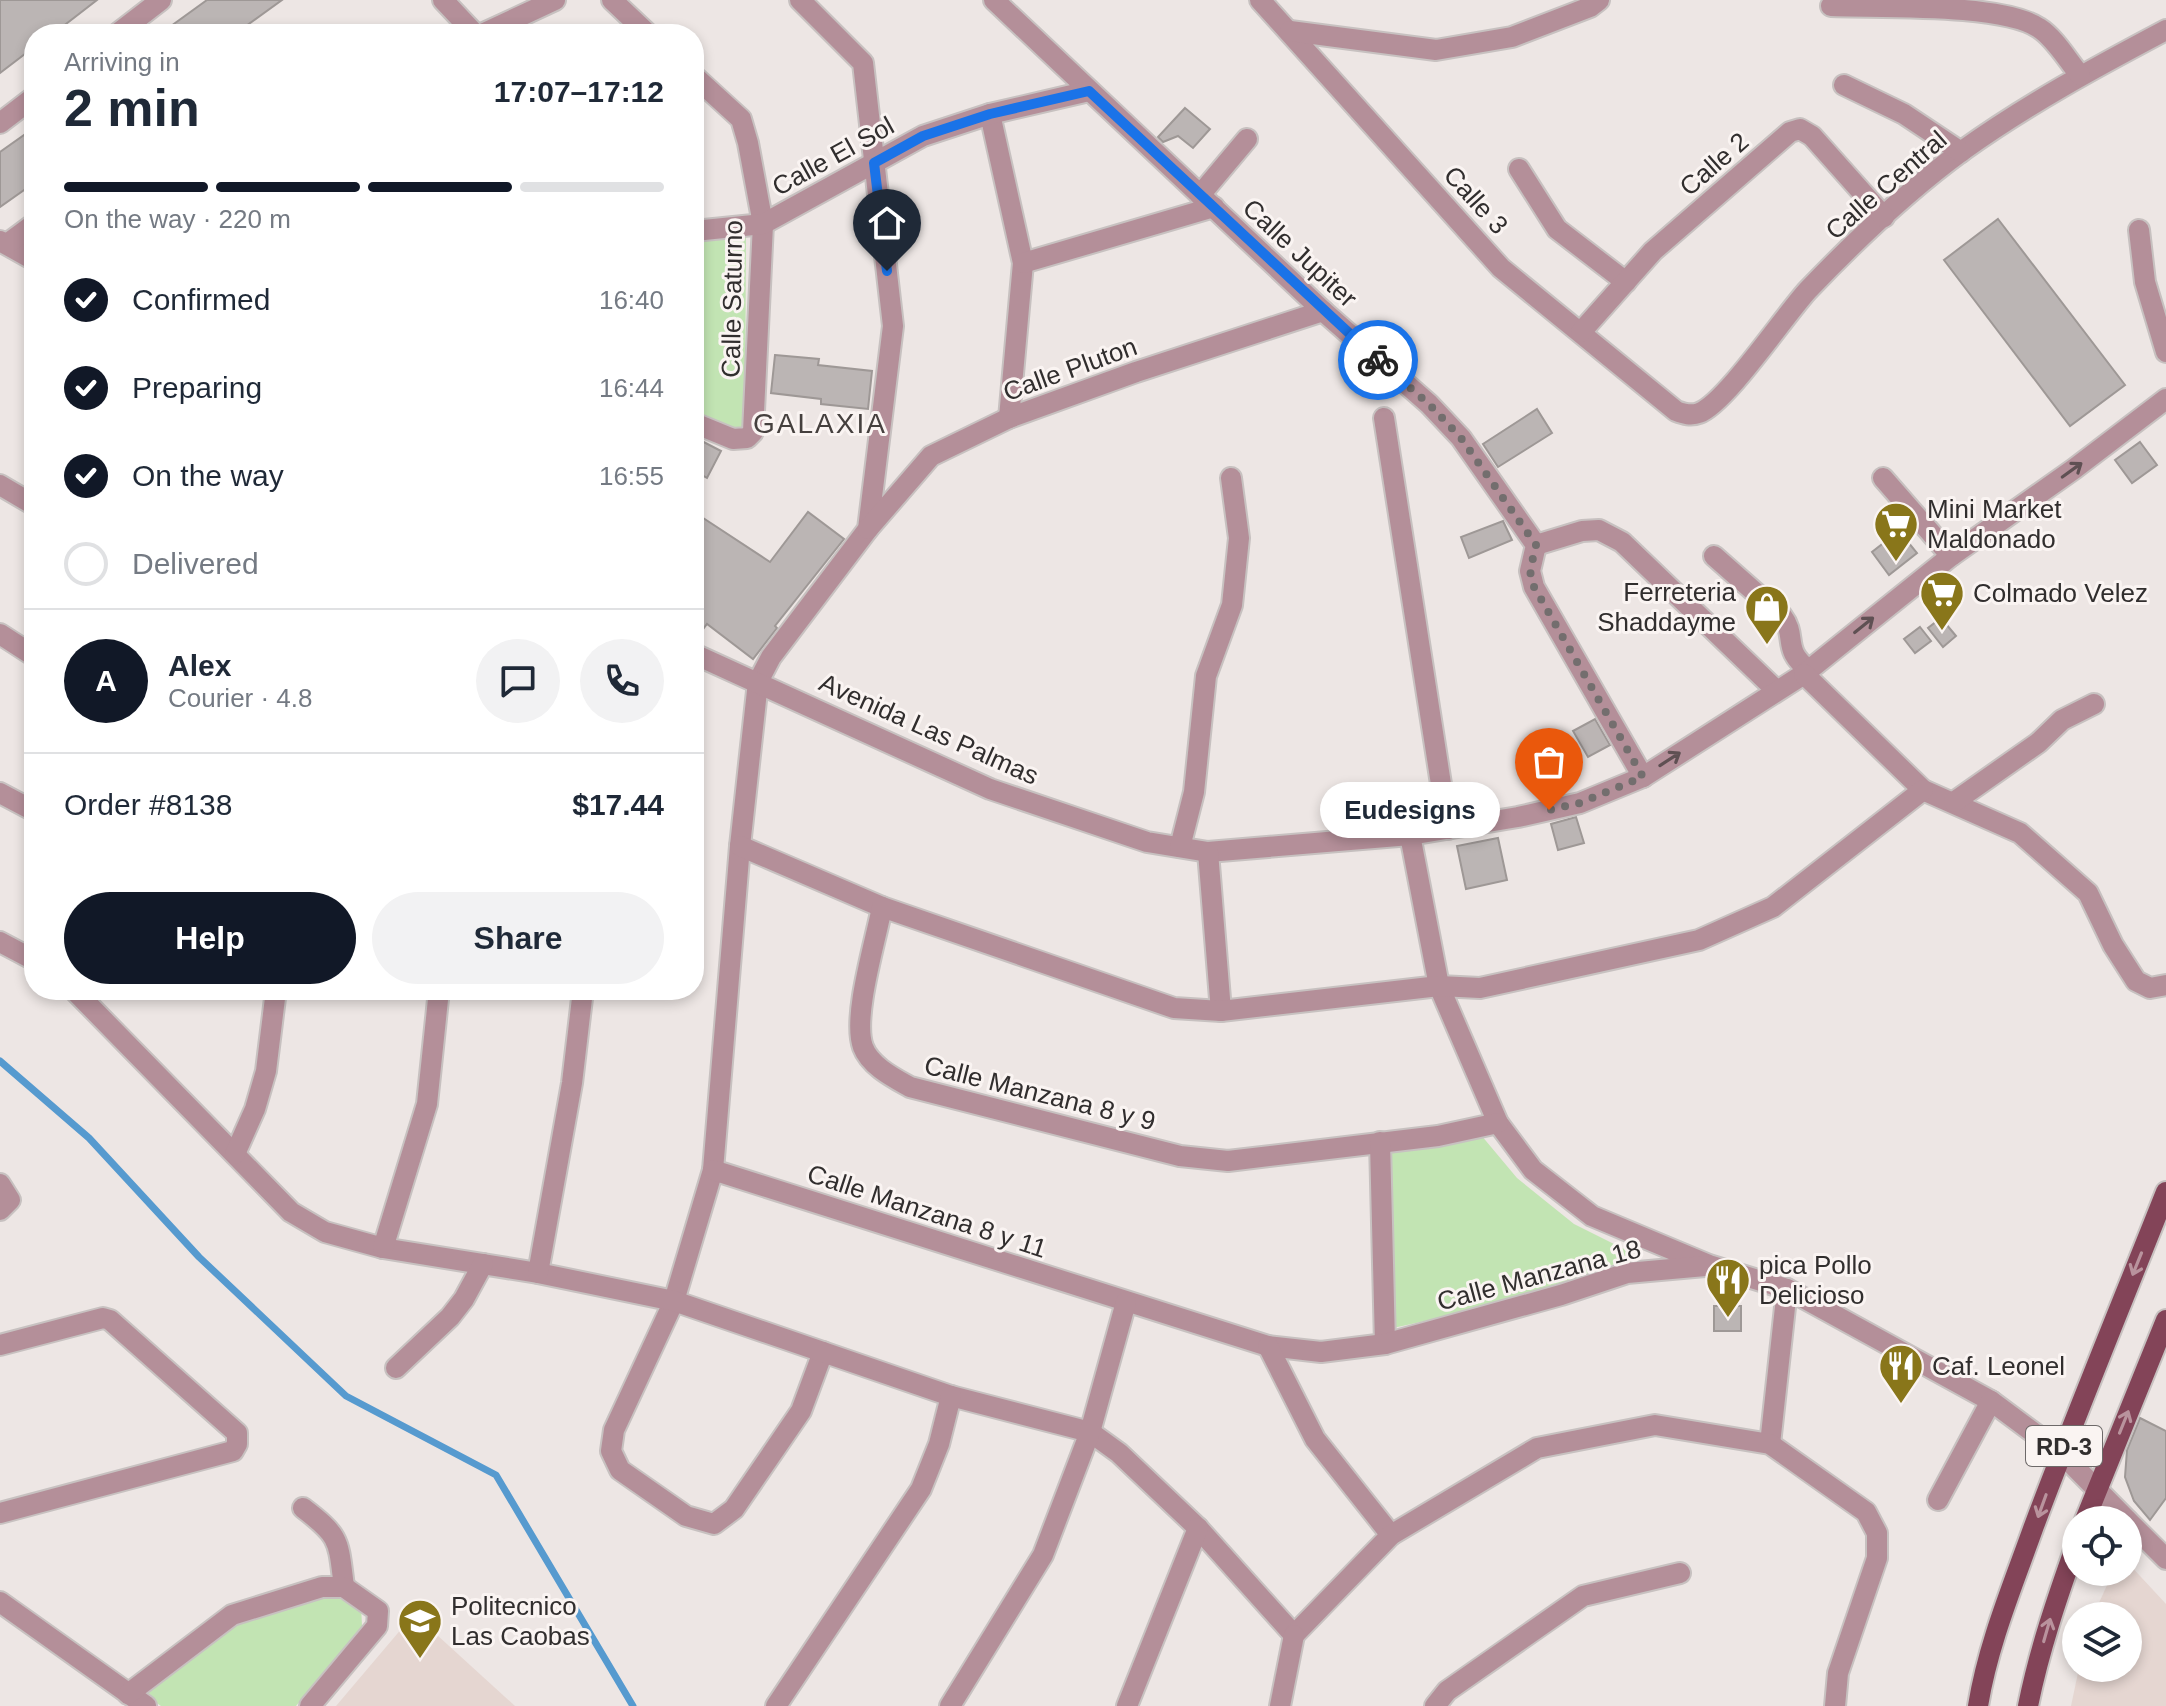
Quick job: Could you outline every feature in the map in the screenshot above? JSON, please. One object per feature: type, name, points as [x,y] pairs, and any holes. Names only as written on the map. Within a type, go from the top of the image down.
[{"type":"main road","name":"RD-3","points":[[1978,1706],[1982,1678],[2061,1453],[2166,1192]]},
{"type":"main road","name":"RD-3","points":[[2090,1506],[2166,1320]]},
{"type":"main road","points":[[2028,1706],[2062,1584]]},
{"type":"street","points":[[130,24],[161,0]]},
{"type":"street","points":[[443,0],[466,24]]},
{"type":"street","points":[[503,24],[555,0]]},
{"type":"street","points":[[612,0],[637,24]]},
{"type":"street","points":[[800,0],[863,63],[893,326],[868,529]]},
{"type":"street","name":"Calle Jupiter","points":[[994,0],[1323,311],[1429,404],[1461,438],[1536,545]]},
{"type":"street","name":"Calle 3","points":[[1260,0],[1501,268],[1676,411]]},
{"type":"street","points":[[1290,31],[1436,50],[1512,37],[1590,7],[1599,0]]},
{"type":"street","points":[[1831,6],[1984,12],[2016,18],[2040,29],[2080,75]]},
{"type":"street","name":"Calle Central","points":[[1676,411],[1696,415],[1706,410],[1806,292],[1884,217],[1961,152],[2080,75],[2166,30]]},
{"type":"street","name":"Calle Saturno","points":[[704,85],[741,119],[763,224],[753,432],[747,438],[733,439],[704,427]]},
{"type":"street","points":[[1844,85],[1904,114],[1961,152]]},
{"type":"street","name":"Calle El Sol","points":[[704,230],[763,224],[923,136],[990,114],[1089,91]]},
{"type":"street","points":[[0,123],[24,105]]},
{"type":"street","points":[[990,114],[1023,263],[1009,418]]},
{"type":"street","name":"Calle 2","points":[[1581,332],[1653,251],[1790,132],[1800,129],[1812,136],[1884,217]]},
{"type":"street","points":[[1023,263],[1207,201],[1247,139]]},
{"type":"street","points":[[1519,169],[1557,229],[1626,282]]},
{"type":"street","points":[[24,230],[3,242],[24,254]]},
{"type":"street","points":[[2139,230],[2145,282],[2166,352]]},
{"type":"street","name":"Calle Pluton","points":[[758,682],[771,657],[868,529],[931,456],[1009,418],[1136,372],[1323,311]]},
{"type":"street","name":"Avenida Las Palmas","points":[[704,658],[990,789],[1147,842],[1208,852],[1410,835],[1518,817],[1580,803],[1643,777],[1806,672],[1951,556],[2166,399]]},
{"type":"street","points":[[1384,418],[1448,829]]},
{"type":"street","points":[[1180,847],[1194,792],[1206,676],[1232,605],[1239,538],[1231,478]]},
{"type":"street","points":[[1883,478],[1951,556]]},
{"type":"street","points":[[0,485],[24,499]]},
{"type":"street","points":[[1643,777],[1534,587],[1530,571],[1536,545],[1582,531],[1599,530],[1622,542],[1776,690]]},
{"type":"street","points":[[1714,556],[1782,616],[1789,625],[1791,653],[1806,672],[1923,790],[2020,833],[2088,893],[2113,945],[2136,981],[2150,988],[2166,985]]},
{"type":"street","points":[[0,634],[24,650]]},
{"type":"street","points":[[758,682],[740,846],[713,1170],[674,1301],[614,1430],[611,1451],[620,1470],[686,1516],[714,1524],[734,1509],[801,1411],[823,1352]]},
{"type":"street","points":[[1954,802],[2038,743],[2062,720],[2094,704]]},
{"type":"street","points":[[740,846],[882,907],[1174,1008],[1221,1011],[1439,986],[1480,988],[1699,940],[1773,907],[1923,790]]},
{"type":"street","points":[[0,793],[24,806]]},
{"type":"street","points":[[1410,835],[1439,986],[1498,1123],[1533,1170],[1592,1216],[1709,1265],[1787,1289],[1991,1401],[2061,1453],[2114,1506]]},
{"type":"street","points":[[1208,852],[1221,1011]]},
{"type":"street","name":"Calle Manzana 8 y 9","points":[[882,907],[859,1024],[863,1050],[884,1072],[910,1087],[1180,1156],[1228,1161],[1438,1136],[1498,1123]]},
{"type":"street","points":[[0,942],[24,955]]},
{"type":"street","points":[[84,1000],[291,1212],[325,1232],[383,1248],[538,1273],[674,1301],[951,1396],[1090,1432],[1119,1453],[1198,1528],[1294,1635]]},
{"type":"street","points":[[235,1154],[255,1109],[266,1071],[275,1000]]},
{"type":"street","points":[[383,1248],[427,1104],[438,1000]]},
{"type":"street","points":[[538,1273],[572,1083],[582,1000]]},
{"type":"street","points":[[1380,1142],[1385,1344]]},
{"type":"street","name":"Calle Manzana 8 y 11","points":[[713,1170],[1268,1346]]},
{"type":"street","points":[[396,1368],[450,1317],[483,1264]]},
{"type":"street","name":"Calle Manzana 18","points":[[1268,1346],[1321,1352],[1385,1344],[1561,1295],[1627,1273],[1709,1265]]},
{"type":"street","points":[[1770,1444],[1787,1289]]},
{"type":"street","points":[[950,1706],[1043,1555],[1090,1432],[1126,1302]]},
{"type":"street","points":[[0,1345],[103,1318],[110,1320],[237,1433],[233,1451],[0,1513]]},
{"type":"street","points":[[1268,1346],[1315,1439],[1391,1535]]},
{"type":"street","points":[[781,1704],[921,1489],[939,1444],[951,1396]]},
{"type":"street","points":[[1938,1500],[1991,1401]]},
{"type":"street","points":[[1280,1706],[1294,1635],[1391,1535],[1537,1448],[1655,1425],[1770,1444],[1866,1512],[1877,1533],[1877,1558],[1838,1673],[1835,1706]]},
{"type":"street","points":[[303,1508],[332,1530],[340,1553],[344,1587]]},
{"type":"street","points":[[1127,1706],[1198,1528]]},
{"type":"street","points":[[2142,1534],[2166,1559]]},
{"type":"street","points":[[1435,1706],[1447,1691],[1583,1596],[1680,1573]]},
{"type":"street","points":[[128,1694],[232,1615],[322,1587],[344,1587],[378,1611],[379,1620],[310,1706]]},
{"type":"street","points":[[0,1602],[146,1706]]},
{"type":"shaded area","points":[[2142,1578],[2166,1604],[2166,1706],[2071,1706],[2076,1682],[2142,1682],[2142,1602],[2099,1602],[2107,1586],[2142,1586]]},
{"type":"shaded area","name":"Politecnico Las Caobas","points":[[414,1614],[515,1706],[336,1706]]},
{"type":"green space","points":[[746,231],[745,435],[704,416],[704,236]]},
{"type":"green space","points":[[1481,1135],[1517,1178],[1574,1224],[1638,1256],[1494,1306],[1393,1328],[1388,1145]]},
{"type":"green space","points":[[323,1594],[361,1605],[362,1626],[296,1706],[161,1706],[145,1695],[232,1620]]},
{"type":"building","points":[[0,0],[97,0],[66,24],[24,24],[24,55],[0,73]]},
{"type":"building","points":[[207,0],[282,0],[249,24],[174,24]]},
{"type":"building","points":[[1185,108],[1210,129],[1193,148],[1178,136],[1163,142],[1158,137]]},
{"type":"building","points":[[24,135],[24,190],[0,207],[0,152]]},
{"type":"building","points":[[1998,219],[2125,385],[2070,426],[1944,260]]},
{"type":"building","points":[[775,355],[819,359],[818,365],[872,371],[868,409],[821,404],[821,399],[771,393]]},
{"type":"building","points":[[1537,409],[1552,433],[1498,467],[1483,444]]},
{"type":"building","points":[[704,442],[721,451],[707,478],[704,476]]},
{"type":"building","points":[[2140,442],[2157,465],[2132,483],[2115,460]]},
{"type":"building","points":[[808,512],[844,539],[775,626],[777,628],[753,659],[707,624],[704,628],[704,519],[770,562]]},
{"type":"building","points":[[1503,521],[1512,540],[1469,558],[1461,537]]},
{"type":"building","points":[[1899,531],[1917,553],[1889,575],[1872,552]]},
{"type":"building","name":"Colmado Velez","points":[[1941,618],[1956,636],[1943,647],[1928,628]]},
{"type":"building","points":[[1920,627],[1931,641],[1915,653],[1904,639]]},
{"type":"building","points":[[1595,719],[1610,745],[1588,757],[1573,731]]},
{"type":"building","points":[[1576,817],[1584,843],[1558,850],[1551,824]]},
{"type":"building","points":[[1498,838],[1507,880],[1466,889],[1457,846]]},
{"type":"building","name":"pica Pollo Delicioso","points":[[1714,1306],[1741,1306],[1741,1331],[1714,1331]]},
{"type":"building","points":[[2140,1418],[2166,1431],[2166,1498],[2150,1520],[2142,1506],[2134,1501],[2125,1477],[2127,1450]]},
{"type":"waterway","points":[[0,1061],[89,1138],[199,1257],[346,1396],[496,1475],[633,1706]]},
{"type":"way so far","points":[[1378,360],[1429,404],[1461,438],[1536,545],[1530,571],[1534,587],[1643,777],[1580,803],[1549,810]]},
{"type":"place","name":"Mini Market Maldonado","points":[[1896,563]]},
{"type":"place","name":"Colmado Velez","points":[[1942,632]]},
{"type":"place","name":"Ferreteria Shaddayme","points":[[1767,646]]},
{"type":"place","name":"Eudesigns","points":[[1549,810]]},
{"type":"place","name":"pica Pollo Delicioso","points":[[1728,1319]]},
{"type":"place","name":"Caf. Leonel","points":[[1901,1405]]},
{"type":"place","name":"Politecnico Las Caobas","points":[[420,1660]]},
{"type":"district","name":"GALAXIA","points":[[820,423]]},
{"type":"route","points":[[887,271],[874,163],[923,136],[990,114],[1089,91],[1378,360]]}]
